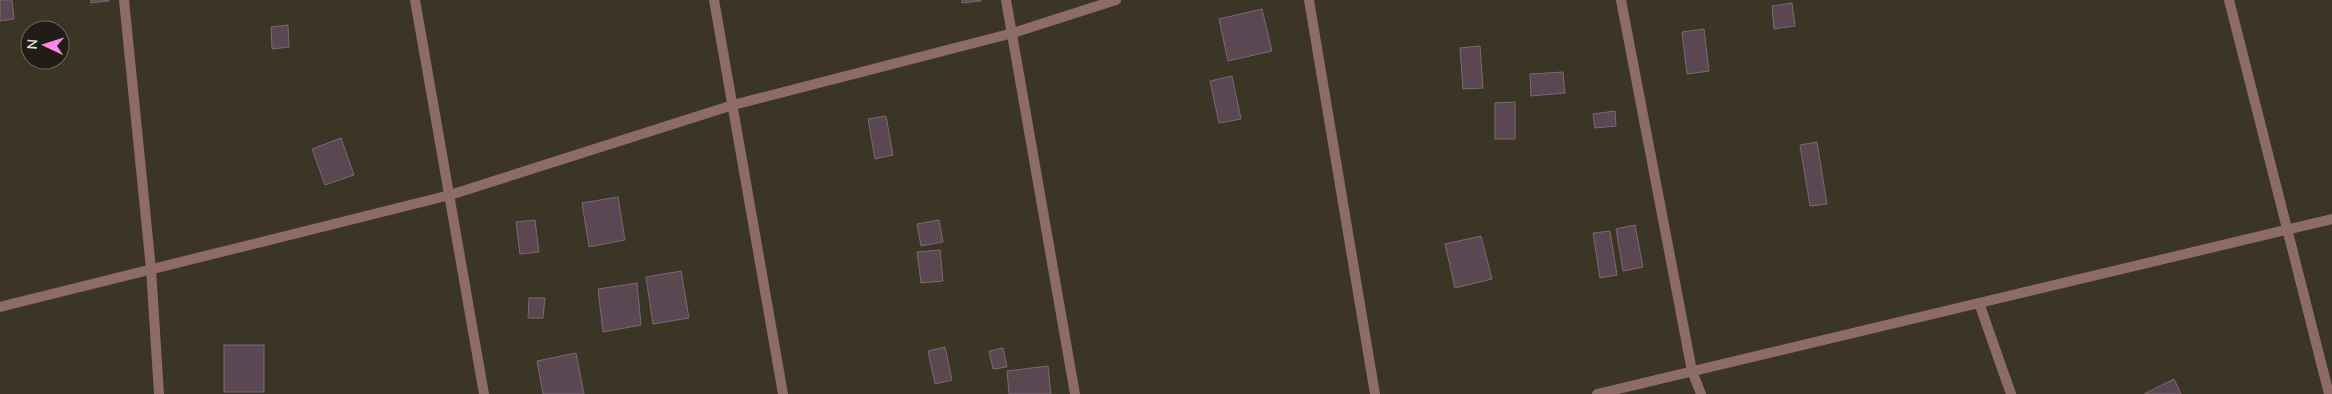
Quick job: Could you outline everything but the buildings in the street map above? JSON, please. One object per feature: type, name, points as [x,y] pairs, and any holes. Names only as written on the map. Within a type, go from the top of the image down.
[{"type":"street","points":[[124,0],[151,269],[159,394]]},
{"type":"street","points":[[415,0],[484,394]]},
{"type":"street","points":[[714,0],[783,394]]},
{"type":"street","points":[[1006,0],[1075,394]]},
{"type":"street","points":[[0,307],[450,195],[733,105],[1012,33],[1116,0]]},
{"type":"street","points":[[1309,0],[1376,394]]},
{"type":"street","points":[[1621,0],[1692,371],[1700,394]]},
{"type":"street","points":[[2229,0],[2329,394]]},
{"type":"street","points":[[1596,394],[2332,218]]},
{"type":"street","points":[[1979,303],[2011,394]]}]
